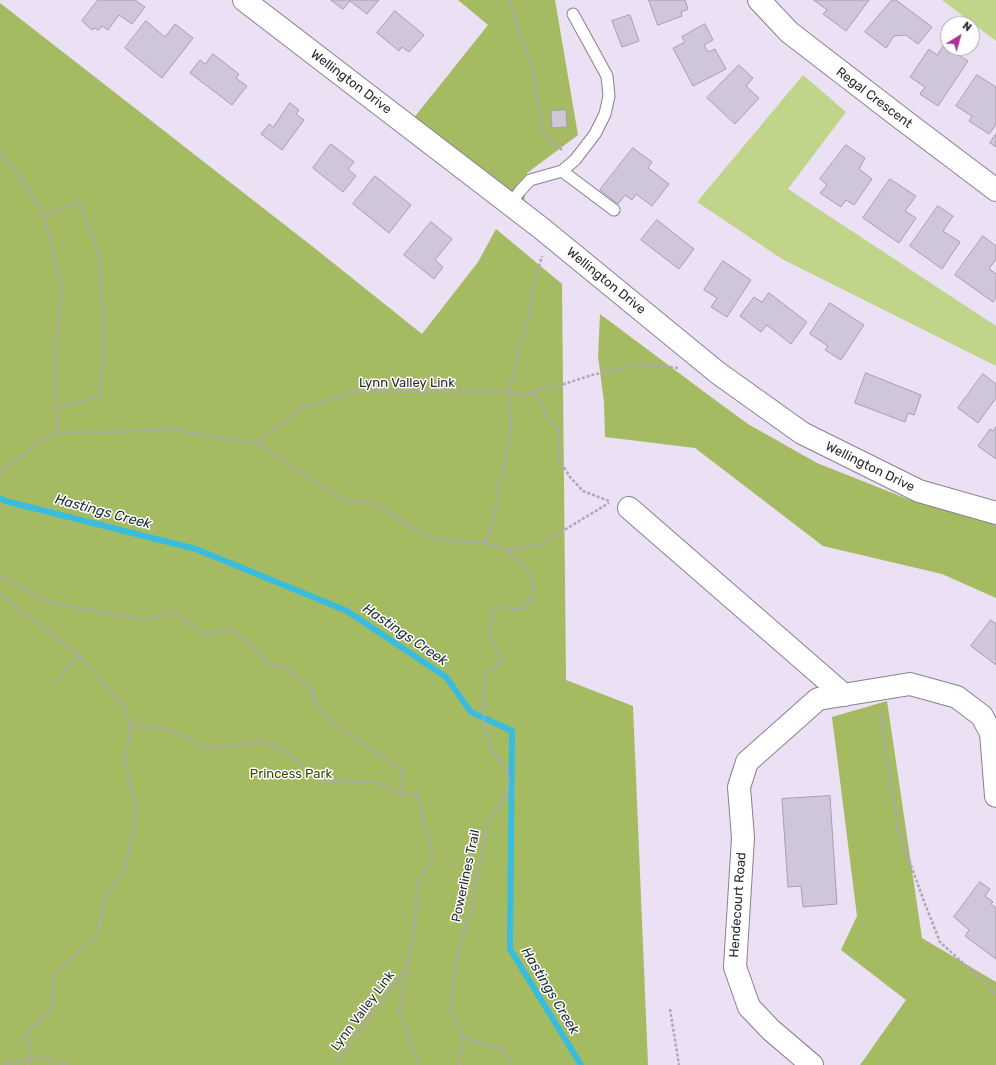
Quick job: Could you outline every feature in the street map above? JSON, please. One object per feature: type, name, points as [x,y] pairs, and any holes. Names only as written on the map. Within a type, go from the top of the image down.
[{"type":"street","name":"Wellington Drive","points":[[244,0],[541,228],[718,372],[802,433],[919,491],[996,512]]},
{"type":"street","name":"Regal Crescent","points":[[759,0],[789,32],[902,120],[996,190]]},
{"type":"street","points":[[629,508],[844,695],[910,684],[957,697],[982,716],[991,734],[996,796]]},
{"type":"street","name":"Hendecourt Road","points":[[812,1065],[771,1030],[749,1007],[735,967],[742,838],[739,787],[747,762],[818,699],[844,695]]},
{"type":"lane","points":[[510,204],[530,180],[562,171],[575,160],[596,134],[605,114],[609,96],[607,76],[573,14]]},
{"type":"lane","points":[[562,171],[614,210]]},
{"type":"path","points":[[510,0],[519,32],[532,66],[542,129],[547,138],[575,160]]},
{"type":"path","points":[[0,152],[24,182],[44,216],[62,287],[55,360],[57,432]]},
{"type":"path","points":[[44,216],[79,202],[99,253],[105,351],[99,397],[57,407]]},
{"type":"path","points":[[483,543],[489,534],[497,504],[498,490],[511,425],[508,391],[515,371],[519,349],[532,303],[533,286],[542,259],[544,244],[541,228]]},
{"type":"path","name":"Lynn Valley Link","points":[[258,443],[303,407],[361,391],[508,391],[522,396],[592,375],[642,364],[680,368]]},
{"type":"path","points":[[0,473],[40,441],[57,432],[111,432],[172,429],[225,439],[258,443],[345,500],[378,505],[431,539],[483,543],[508,550],[542,544],[611,502],[583,491],[570,477],[559,459],[559,430],[548,419],[542,404],[534,392]]},
{"type":"path","name":"Powerlines Trail","points":[[463,1038],[452,1011],[452,983],[459,946],[471,912],[487,825],[506,794],[509,780],[507,770],[492,749],[484,724],[484,692],[486,672],[495,667],[502,659],[488,635],[492,620],[491,611],[500,607],[520,610],[529,601],[532,594],[533,584],[531,576],[508,550]]},
{"type":"path","points":[[0,575],[47,602],[146,620],[176,612],[204,635],[232,629],[272,665],[287,668],[297,679],[312,689],[314,701],[328,721],[402,770],[402,795]]},
{"type":"path","points":[[0,594],[79,655],[124,707],[131,726],[125,762],[137,812],[125,869],[106,894],[98,933],[55,975],[51,1011],[25,1033],[32,1057],[27,1065]]},
{"type":"path","points":[[54,684],[79,655]]},
{"type":"path","points":[[883,688],[882,725],[899,832],[925,904],[940,942],[996,993]]},
{"type":"path","name":"Lynn Valley Link","points":[[131,726],[165,728],[204,747],[234,746],[259,741],[280,748],[318,780],[379,783],[402,795],[417,793],[434,858],[418,881],[414,931],[399,1009],[418,1065]]},
{"type":"path","name":"Lynn Valley Link","points":[[335,1065],[407,968]]},
{"type":"path","points":[[670,1009],[679,1065]]},
{"type":"path","points":[[459,1065],[463,1038],[502,1050],[512,1065]]},
{"type":"path","points":[[5,1065],[32,1057],[68,1065]]},
{"type":"green space","points":[[458,0],[555,0],[578,135],[527,173],[523,215],[409,124],[488,25]]},
{"type":"green space","points":[[942,0],[996,0],[996,41],[980,29],[980,16],[963,16]]},
{"type":"green space","name":"Princess Park","points":[[0,3],[317,250],[422,334],[478,262],[496,229],[562,284],[566,680],[633,706],[648,1065],[0,1065]]},
{"type":"green space","points":[[803,75],[846,112],[788,189],[996,326],[996,366],[782,259],[697,202]]},
{"type":"green space","points":[[600,314],[748,424],[817,463],[910,500],[996,525],[996,598],[942,574],[823,546],[695,448],[605,437],[604,402],[598,356]]},
{"type":"green space","points":[[887,701],[922,938],[996,982],[996,1065],[860,1065],[906,1000],[841,950],[857,916],[832,717]]},
{"type":"building","points":[[98,0],[135,0],[145,7],[132,24],[119,15],[108,30],[102,26],[99,30],[94,28],[92,30],[82,21]]},
{"type":"building","points":[[331,0],[379,0],[367,14],[350,1],[343,9]]},
{"type":"building","points":[[649,0],[685,0],[688,9],[681,12],[682,16],[658,25]]},
{"type":"building","points":[[814,0],[869,0],[846,31],[823,14],[827,10]]},
{"type":"building","points":[[892,0],[896,0],[932,27],[918,44],[906,35],[894,36],[886,48],[865,32]]},
{"type":"building","points":[[395,11],[424,35],[409,52],[402,47],[399,51],[377,33]]},
{"type":"building","points":[[630,15],[639,41],[622,47],[612,21]]},
{"type":"building","points":[[146,21],[165,37],[175,24],[193,38],[162,78],[125,48]]},
{"type":"building","points":[[705,24],[713,40],[704,45],[708,52],[715,49],[726,69],[693,86],[673,48],[685,42],[682,37]]},
{"type":"building","points":[[929,49],[937,55],[940,51],[940,56],[960,56],[968,61],[938,106],[920,94],[925,87],[910,77]]},
{"type":"building","points":[[213,54],[239,74],[236,78],[247,86],[232,105],[190,73],[200,60],[205,64]]},
{"type":"building","points":[[739,65],[753,78],[746,86],[759,98],[735,124],[707,98]]},
{"type":"building","points":[[977,75],[996,87],[996,125],[989,134],[969,121],[972,116],[956,106]]},
{"type":"building","points":[[290,103],[299,110],[296,114],[304,120],[282,150],[261,134],[269,124],[273,127]]},
{"type":"building","points":[[566,110],[567,127],[552,128],[551,111]]},
{"type":"building","points":[[996,134],[996,147],[990,143]]},
{"type":"building","points":[[331,144],[354,162],[348,169],[356,176],[343,192],[313,168]]},
{"type":"building","points":[[846,145],[865,158],[859,169],[872,179],[854,205],[846,200],[841,207],[820,193],[827,185],[820,179]]},
{"type":"building","points":[[633,148],[652,162],[648,168],[669,184],[652,206],[636,194],[632,200],[625,195],[618,204],[600,190]]},
{"type":"building","points":[[375,176],[411,205],[389,233],[353,204]]},
{"type":"building","points":[[890,179],[916,196],[905,211],[916,218],[899,243],[863,218]]},
{"type":"building","points":[[938,206],[953,216],[943,231],[960,242],[942,269],[910,246]]},
{"type":"building","points":[[657,220],[694,249],[679,269],[641,240]]},
{"type":"building","points":[[431,222],[452,239],[435,260],[443,267],[434,279],[404,255]]},
{"type":"building","points":[[983,236],[996,246],[996,259],[989,269],[996,274],[996,298],[993,302],[955,275]]},
{"type":"building","points":[[723,261],[751,280],[727,317],[711,307],[717,298],[704,290]]},
{"type":"building","points":[[769,293],[807,322],[791,344],[767,325],[761,332],[740,316],[754,297],[762,302]]},
{"type":"building","points":[[830,303],[864,325],[841,360],[825,350],[828,346],[810,334]]},
{"type":"building","points":[[866,373],[921,395],[914,415],[908,413],[905,422],[855,403]]},
{"type":"building","points":[[983,374],[996,384],[996,398],[978,423],[958,408]]},
{"type":"building","points":[[996,427],[996,459],[978,446],[990,429],[993,431]]},
{"type":"building","points":[[991,620],[996,624],[996,665],[971,646]]},
{"type":"building","points":[[830,796],[837,904],[803,907],[801,886],[788,887],[782,799]]},
{"type":"building","points":[[980,882],[990,889],[985,896],[993,902],[991,904],[996,908],[996,959],[965,936],[969,930],[954,917]]},
{"type":"waterway","name":"Hastings Creek","points":[[0,498],[5,501],[196,549],[347,611],[446,677],[471,712],[512,731],[510,949],[581,1065]]}]
